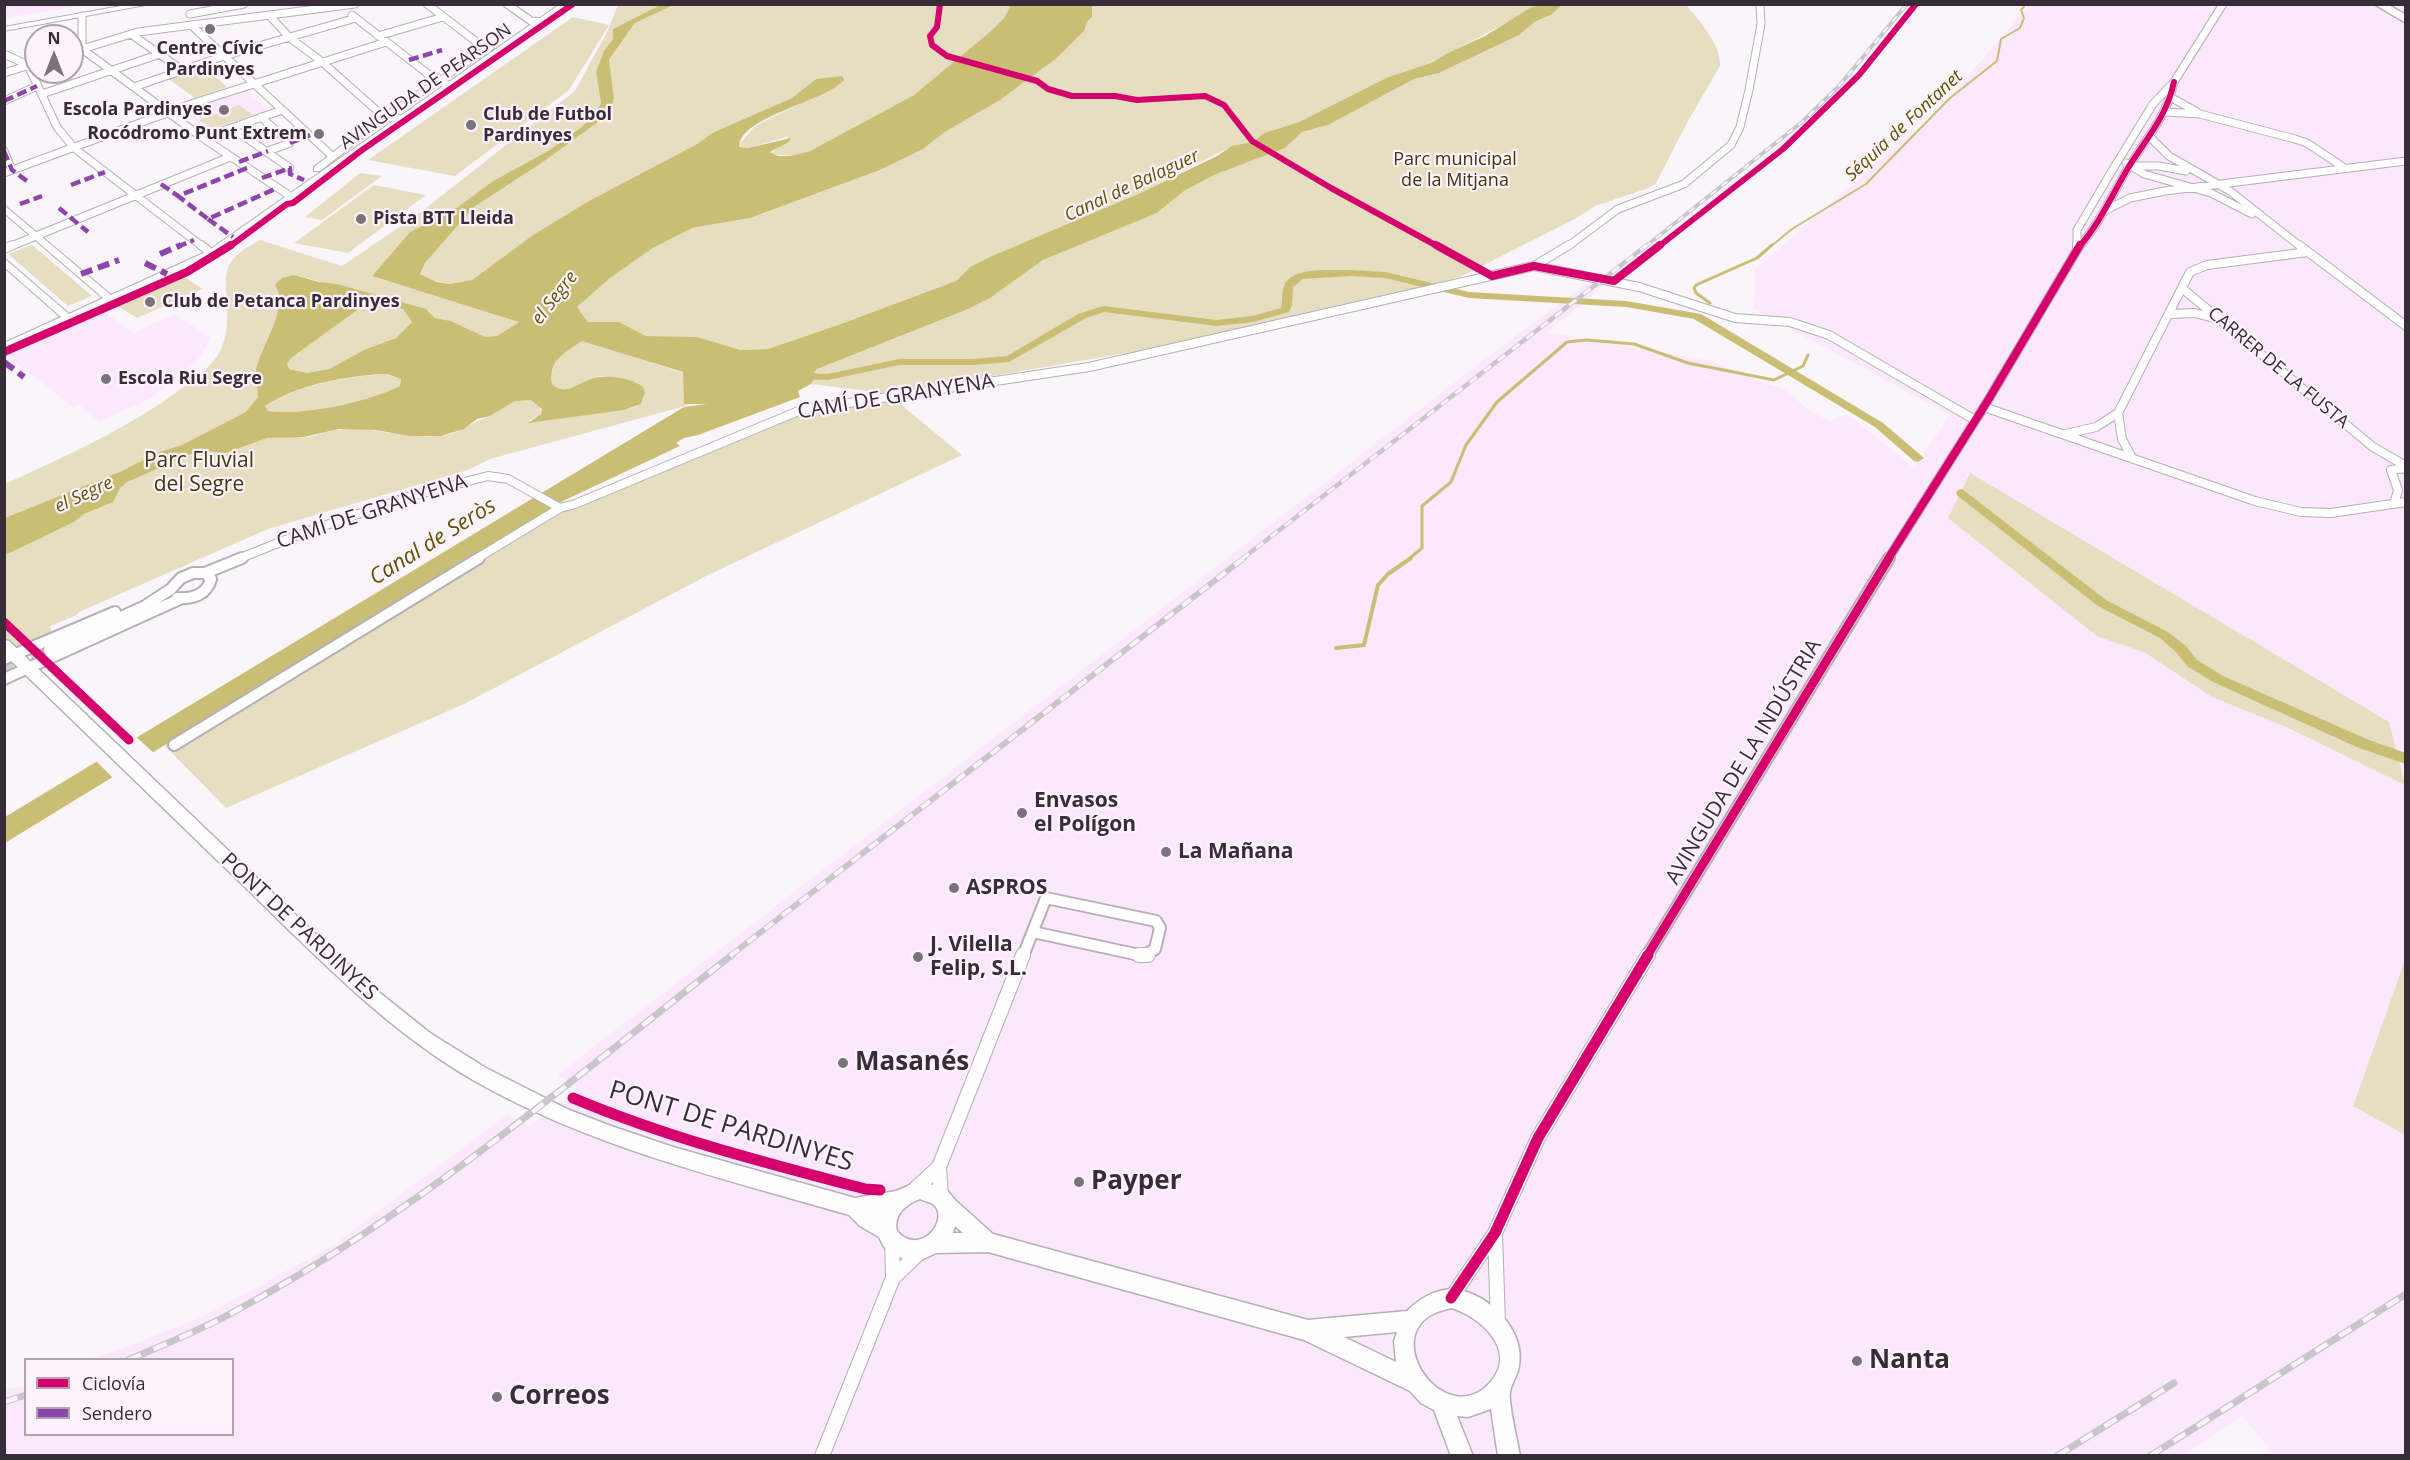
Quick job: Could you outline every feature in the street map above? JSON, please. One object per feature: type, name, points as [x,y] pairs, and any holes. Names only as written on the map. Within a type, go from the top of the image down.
[{"type":"main road","points":[[2379,4],[2406,20]]},
{"type":"main road","name":"PONT DE PARDINYES","points":[[8,652],[131,766],[359,986],[424,1038],[480,1074],[560,1114],[673,1156],[855,1207]]},
{"type":"main road","points":[[855,1207],[927,1190],[944,1202],[987,1242]]},
{"type":"main road","points":[[890,1236],[888,1215],[905,1195]]},
{"type":"main road","points":[[928,1246],[947,1228],[944,1202]]},
{"type":"main road","points":[[855,1207],[906,1250],[928,1246],[987,1242],[1307,1330],[1416,1383],[1442,1404],[1462,1455]]},
{"type":"main road","points":[[1416,1383],[1404,1356],[1404,1338],[1410,1321],[1422,1308],[1435,1301],[1451,1298],[1478,1305],[1498,1324],[1506,1339],[1509,1355],[1508,1370],[1498,1390],[1480,1404],[1464,1407],[1442,1404]]},
{"type":"main road","points":[[1307,1330],[1410,1321]]},
{"type":"main road","points":[[1498,1390],[1509,1455]]},
{"type":"street","points":[[4,22],[113,4]]},
{"type":"street","points":[[4,29],[148,4]]},
{"type":"street","points":[[189,4],[191,25],[336,158]]},
{"type":"street","points":[[190,14],[244,4]]},
{"type":"street","points":[[84,48],[131,34],[355,4]]},
{"type":"street","points":[[427,4],[487,50]]},
{"type":"street","points":[[507,4],[531,21],[543,22]]},
{"type":"street","name":"AVINGUDA DE PEARSON","points":[[4,347],[211,253],[289,195],[384,117],[531,21],[566,4]]},
{"type":"street","name":"AVINGUDA DE PEARSON","points":[[336,158],[351,155],[566,4]]},
{"type":"street","name":"CAMÍ DE GRANYENA","points":[[182,598],[200,594],[209,586],[208,576],[230,563],[303,532],[384,505],[488,476],[508,479],[558,508],[575,504],[801,410],[1089,367],[1534,266],[1561,251],[1608,214],[1629,203],[1684,184],[1731,145],[1740,126],[1747,99],[1761,24],[1760,4]]},
{"type":"street","name":"AVINGUDA DE LA INDÚSTRIA","points":[[2077,249],[2077,230],[2113,169],[2153,104],[2174,82],[2223,4]]},
{"type":"street","points":[[343,6],[437,81],[451,85]]},
{"type":"street","points":[[269,15],[290,38],[321,61],[384,117],[402,119]]},
{"type":"street","points":[[82,16],[82,24]]},
{"type":"street","points":[[378,36],[443,17]]},
{"type":"street","points":[[134,87],[224,56],[356,18]]},
{"type":"street","points":[[131,34],[182,70]]},
{"type":"street","points":[[4,151],[8,171],[167,111],[252,82],[386,42]]},
{"type":"street","points":[[84,50],[203,138],[289,195]]},
{"type":"street","points":[[4,54],[24,61]]},
{"type":"street","points":[[42,94],[160,54]]},
{"type":"street","points":[[4,73],[24,67]]},
{"type":"street","name":"AVINGUDA DE LA INDÚSTRIA","points":[[1451,1298],[1495,1233],[1538,1138],[1576,1073],[1984,407],[2077,249],[2093,233],[2129,166],[2165,112],[2172,98],[2174,82]]},
{"type":"street","points":[[4,101],[37,86],[57,127],[74,147],[211,253]]},
{"type":"street","points":[[2172,98],[2200,114]]},
{"type":"street","points":[[203,138],[282,110]]},
{"type":"street","points":[[2165,112],[2200,114],[2307,143],[2343,167]]},
{"type":"street","points":[[261,117],[290,143],[268,151]]},
{"type":"street","points":[[232,128],[290,168]]},
{"type":"street","points":[[2150,137],[2156,147],[2168,158],[2203,175],[2243,200],[2264,219],[2406,326]]},
{"type":"street","points":[[4,249],[230,157]]},
{"type":"street","points":[[2121,157],[2129,166],[2165,181],[2230,202],[2264,219]]},
{"type":"street","points":[[2106,210],[2130,198],[2191,188],[2343,167],[2406,161]]},
{"type":"street","points":[[2113,169],[2142,165],[2228,178],[2266,177]]},
{"type":"street","points":[[2165,181],[2161,175],[2162,171],[2170,168]]},
{"type":"street","points":[[2243,200],[2241,189],[2243,185],[2266,177]]},
{"type":"street","points":[[2230,202],[2243,200]]},
{"type":"street","points":[[4,208],[110,299]]},
{"type":"street","points":[[2064,435],[2096,427],[2118,413],[2190,272],[2197,268],[2308,252]]},
{"type":"street","points":[[4,261],[68,318]]},
{"type":"street","points":[[1534,266],[1639,287],[1736,318],[1781,321],[1810,327],[1828,335],[1975,420]]},
{"type":"street","name":"CARRER DE LA FUSTA","points":[[2182,289],[2373,447],[2406,467]]},
{"type":"street","points":[[2170,314],[2195,313],[2222,320]]},
{"type":"street","points":[[1984,407],[2255,501],[2301,512],[2331,513],[2406,502]]},
{"type":"street","points":[[2118,413],[2122,439],[2132,458]]},
{"type":"street","points":[[2096,427],[2105,449]]},
{"type":"street","points":[[2105,449],[2122,439]]},
{"type":"street","name":"CARRER DE LA FUSTA","points":[[2373,447],[2391,470],[2406,483]]},
{"type":"street","name":"CARRER DE LA FUSTA","points":[[2391,470],[2406,467]]},
{"type":"street","name":"CARRER DE LA FUSTA","points":[[2391,470],[2398,489],[2394,504]]},
{"type":"street","points":[[174,745],[558,508]]},
{"type":"street","points":[[49,650],[145,606],[171,589],[182,578],[194,573],[208,576]]},
{"type":"street","points":[[171,589],[172,596],[182,598]]},
{"type":"street","points":[[8,652],[171,589]]},
{"type":"street","points":[[145,606],[182,598]]},
{"type":"street","points":[[4,679],[182,598]]},
{"type":"street","points":[[905,1195],[939,1167],[1046,898],[1155,921],[1160,928],[1155,951],[1144,956],[1033,932]]},
{"type":"street","points":[[939,1167],[944,1202]]},
{"type":"street","name":"AVINGUDA DE LA INDÚSTRIA","points":[[1495,1233],[1498,1324]]},
{"type":"street","points":[[890,1236],[893,1278]]},
{"type":"street","points":[[822,1455],[893,1278],[928,1246]]},
{"type":"shaded area","points":[[5,4],[84,4],[84,5],[5,18]]},
{"type":"shaded area","points":[[2029,5],[2405,5],[2405,960],[2353,1105],[2405,1135],[2405,1455],[2275,1455],[2242,1416],[2183,1456],[5,1456],[4,1390],[24,1386],[24,1436],[234,1436],[234,1358],[97,1358],[200,1318],[334,1245],[507,1114],[530,1127],[578,1088],[557,1075],[1493,353],[1592,280],[1607,282],[1548,332],[1710,361],[1761,382],[1785,389],[1805,407],[1829,421],[1845,415],[1853,418],[1914,468],[1950,415],[1754,309],[1755,269],[1941,108]],"holes":[[[1969,473],[2404,784],[2286,727],[2219,700],[2144,652],[2098,637],[1949,518]]]},
{"type":"shaded area","name":"Escola Pardinyes","points":[[243,89],[269,111],[212,132],[179,109]]},
{"type":"shaded area","name":"Escola Riu Segre","points":[[104,312],[134,333],[175,314],[211,338],[198,360],[151,398],[100,422],[78,404],[73,407],[6,355]]},
{"type":"green space","points":[[673,4],[1011,5],[1004,18],[991,31],[914,95],[810,151],[791,156],[771,154],[789,142],[787,137],[748,148],[738,146],[755,126],[840,84],[842,76],[816,79],[792,98],[714,132],[697,144],[589,201],[533,235],[472,280],[450,284],[420,274],[425,263],[474,207],[543,162],[609,114],[614,99],[609,61],[635,23]]},
{"type":"green space","name":"Parc Fluvial del Segre","points":[[618,5],[660,5],[613,29],[613,39],[596,72],[601,103],[595,115],[548,151],[493,181],[458,207],[410,232],[372,276],[520,321],[497,336],[485,337],[451,321],[435,318],[429,311],[299,276],[285,277],[275,285],[279,294],[277,316],[256,369],[258,397],[249,411],[297,437],[351,429],[433,436],[458,431],[494,414],[512,402],[525,398],[540,406],[541,414],[528,421],[621,410],[641,404],[645,394],[641,386],[622,378],[595,377],[564,390],[552,384],[553,369],[556,363],[564,353],[583,340],[683,373],[684,404],[689,405],[490,459],[468,470],[268,529],[79,612],[77,615],[50,626],[52,632],[5,651],[5,484],[139,417],[206,369],[218,355],[224,342],[227,316],[227,270],[234,258],[244,249],[260,240],[342,266],[417,215],[575,91],[607,32]]},
{"type":"green space","points":[[1092,5],[1539,5],[1433,62],[1386,78],[1299,122],[1264,133],[1253,142],[1228,148],[1138,194],[992,256],[970,267],[956,281],[768,349],[734,350],[697,337],[646,336],[619,322],[588,322],[577,307],[610,278],[653,248],[692,228],[750,218],[880,170],[923,149],[945,132],[1000,100],[1057,58],[1084,31],[1087,22],[1091,19]]},
{"type":"green space","name":"Parc municipal de la Mitjana","points":[[1562,5],[1686,5],[1703,25],[1717,50],[1720,66],[1656,183],[1649,188],[1595,206],[1575,219],[1460,277],[1398,294],[1155,348],[888,394],[962,455],[708,575],[464,704],[226,808],[165,746],[230,705],[563,512],[790,415],[884,393],[811,384],[817,374],[814,372],[817,369],[966,310],[990,298],[1043,260],[1157,213],[1184,191],[1214,175],[1285,148],[1302,132],[1328,125],[1414,79],[1439,73],[1519,35],[1536,21],[1551,15]]},
{"type":"green space","name":"Club de Futbol Pardinyes","points":[[573,17],[609,25],[569,90],[455,176],[368,160]]},
{"type":"green space","points":[[204,65],[227,87],[195,98],[167,78]]},
{"type":"green space","points":[[239,105],[253,115],[212,129],[199,120]]},
{"type":"green space","points":[[360,173],[382,176],[322,220],[305,217]]},
{"type":"green space","name":"Pista BTT Lleida","points":[[374,185],[426,195],[348,253],[294,243]]},
{"type":"green space","points":[[32,245],[92,296],[68,306],[8,254]]},
{"type":"green space","name":"Club de Petanca Pardinyes","points":[[184,277],[203,289],[137,318],[117,306]]},
{"type":"green space","points":[[378,304],[403,309],[412,322],[396,338],[366,349],[329,369],[307,373],[289,369],[286,364],[291,358],[359,308]]},
{"type":"green space","points":[[386,374],[401,379],[400,386],[354,402],[317,410],[282,412],[268,411],[265,406],[292,392],[308,387],[356,377]]},
{"type":"green space","points":[[1970,473],[2389,722],[2405,785],[2286,727],[2212,697],[2144,652],[2098,637],[1948,518]]},
{"type":"green space","points":[[2405,960],[2406,1135],[2353,1106]]},
{"type":"water","name":"el Segre","points":[[660,5],[673,5],[635,23],[609,60],[614,99],[609,114],[543,162],[474,207],[425,263],[420,274],[437,282],[450,284],[472,280],[533,235],[589,201],[697,144],[714,132],[792,98],[816,79],[842,76],[844,80],[834,88],[753,127],[743,136],[739,147],[748,148],[791,138],[789,142],[770,152],[778,156],[791,156],[810,151],[914,95],[991,31],[1004,18],[1011,5],[1092,5],[1092,17],[1087,22],[1084,31],[1057,58],[1000,100],[945,132],[923,149],[880,170],[750,218],[692,228],[653,248],[610,278],[577,307],[588,322],[619,322],[646,336],[697,337],[740,350],[768,349],[956,281],[970,267],[992,256],[1138,194],[1217,156],[1232,146],[1253,142],[1264,133],[1299,122],[1386,78],[1433,62],[1485,36],[1530,8],[1539,5],[1562,5],[1551,15],[1536,21],[1519,35],[1439,73],[1414,79],[1328,125],[1302,132],[1285,148],[1214,175],[1184,191],[1157,213],[1043,260],[990,298],[966,310],[817,369],[814,372],[817,374],[811,384],[798,391],[800,397],[698,435],[684,438],[676,443],[680,446],[563,501],[5,843],[5,817],[684,407],[707,404],[684,404],[683,372],[582,341],[555,363],[551,376],[552,384],[557,388],[567,389],[597,377],[625,379],[643,387],[645,393],[641,404],[624,410],[528,423],[541,414],[542,409],[531,400],[515,401],[490,416],[477,419],[464,429],[441,436],[410,436],[375,430],[339,429],[304,437],[267,438],[225,453],[203,451],[193,453],[127,482],[120,488],[113,502],[84,514],[74,522],[5,555],[5,518],[122,471],[157,453],[182,445],[246,412],[258,397],[256,369],[277,315],[279,294],[275,285],[282,278],[294,275],[337,284],[426,309],[435,318],[451,321],[485,337],[497,336],[519,322],[372,276],[410,232],[458,207],[493,181],[548,151],[595,115],[601,103],[596,72],[604,51],[613,39],[613,29]],"holes":[[[378,304],[403,309],[412,322],[396,338],[366,349],[329,369],[307,373],[289,369],[287,364],[291,358],[360,308]],[[387,374],[401,379],[400,386],[353,402],[317,410],[282,412],[268,411],[265,406],[292,392],[323,382],[356,376]]]},
{"type":"pier","points":[[135,736],[154,753],[113,778],[95,760]]},
{"type":"waterway","name":"Séquia de Fontanet","points":[[1770,247],[1792,229],[1866,184],[1950,98],[1997,61],[2001,39],[2020,28],[2024,18],[2021,10],[2026,4]]},
{"type":"waterway","name":"Séquia de Fontanet","points":[[1710,303],[1696,293],[1694,288],[1696,285],[1757,258],[1772,245]]},
{"type":"waterway","points":[[797,376],[828,377],[899,362],[974,362],[1009,359],[1082,316],[1103,309],[1217,323],[1253,319],[1285,310],[1288,287],[1301,276],[1350,273],[1385,275],[1469,295],[1626,304],[1697,316],[1879,425],[1918,458]]},
{"type":"waterway","name":"Séquia de Fontanet","points":[[1409,559],[1422,548],[1422,506],[1451,482],[1466,445],[1497,402],[1567,342],[1587,340],[1634,344],[1688,363],[1774,380],[1803,366],[1808,355]]},
{"type":"waterway","points":[[1962,493],[2102,603],[2164,635],[2181,649],[2192,663],[2218,679],[2364,744],[2406,759]]},
{"type":"waterway","name":"Séquia de Fontanet","points":[[1336,648],[1364,645],[1378,585],[1388,574],[1411,558]]},
{"type":"tunnel","points":[[4,670],[49,650]]},
{"type":"railway","points":[[1645,247],[1802,122],[1839,86],[1907,4]]},
{"type":"railway","points":[[1242,559],[1647,245]]},
{"type":"railway","points":[[730,956],[1244,558]]},
{"type":"railway","points":[[133,1358],[226,1316],[304,1272],[368,1231],[430,1188],[553,1096],[732,955]]},
{"type":"railway","points":[[2150,1456],[2406,1294]]},
{"type":"railway","points":[[2057,1456],[2174,1383]]},
{"type":"railway","points":[[4,1402],[24,1396]]},
{"type":"marked path","points":[[409,60],[442,50]]},
{"type":"marked path","points":[[4,101],[37,86]]},
{"type":"marked path","points":[[290,143],[310,135]]},
{"type":"marked path","points":[[4,151],[12,170],[27,181]]},
{"type":"marked path","points":[[239,162],[268,151]]},
{"type":"marked path","points":[[247,168],[178,196],[208,219],[277,188]]},
{"type":"marked path","points":[[262,178],[290,168],[290,174],[304,180]]},
{"type":"marked path","points":[[71,185],[105,172]]},
{"type":"marked path","points":[[161,184],[178,196]]},
{"type":"marked path","points":[[20,204],[42,196]]},
{"type":"marked path","points":[[59,208],[88,232]]},
{"type":"marked path","points":[[208,219],[233,237]]},
{"type":"marked path","points":[[160,254],[194,240]]},
{"type":"marked path","points":[[81,274],[119,260]]},
{"type":"marked path","points":[[145,263],[167,274]]},
{"type":"marked path","points":[[4,362],[24,377]]},
{"type":"cycle path","points":[[4,352],[187,272],[237,242],[362,150],[573,4]]},
{"type":"cycle path","points":[[940,4],[937,27],[930,36],[932,45],[947,56],[1037,81],[1048,89],[1072,96],[1115,96],[1137,100],[1205,96],[1224,105],[1252,141],[1331,188],[1492,276],[1534,266],[1614,281],[1783,149],[1859,75],[1916,4]]},
{"type":"cycle path","points":[[1451,1298],[1495,1233],[1538,1138],[1576,1073],[1963,437],[1987,402],[2077,249],[2100,220],[2129,167],[2168,106],[2174,82]]},
{"type":"cycle path","points":[[4,622],[129,740]]},
{"type":"cycle path","points":[[573,1098],[680,1138],[865,1189],[880,1190]]},
{"type":"place","name":"Centre Cívic Pardinyes","points":[[210,29]]},
{"type":"place","name":"Escola Pardinyes","points":[[224,110]]},
{"type":"place","name":"Club de Futbol Pardinyes","points":[[471,125]]},
{"type":"place","name":"Rocódromo Punt Extrem","points":[[319,134]]},
{"type":"place","name":"Pista BTT Lleida","points":[[361,219]]},
{"type":"place","name":"Club de Petanca Pardinyes","points":[[150,302]]},
{"type":"place","name":"Escola Riu Segre","points":[[106,379]]},
{"type":"place","name":"Envasos el Polígon","points":[[1022,813]]},
{"type":"place","name":"La Mañana","points":[[1166,852]]},
{"type":"place","name":"ASPROS","points":[[954,888]]},
{"type":"place","name":"J. Vilella Felip, S.L.","points":[[918,957]]},
{"type":"place","name":"Masanés","points":[[843,1063]]},
{"type":"place","name":"Payper","points":[[1079,1182]]},
{"type":"place","name":"Nanta","points":[[1857,1361]]},
{"type":"place","name":"Correos","points":[[497,1397]]},
{"type":"water label","name":"Canal de Balaguer","points":[[1132,186]]},
{"type":"water label","name":"Canal de Seròs","points":[[433,542]]}]
